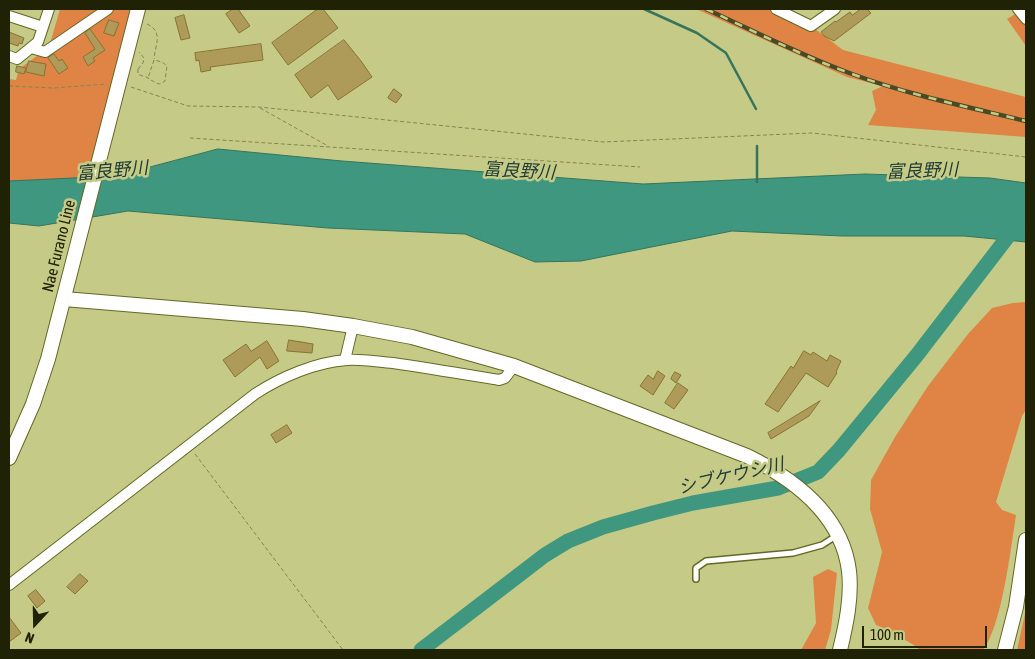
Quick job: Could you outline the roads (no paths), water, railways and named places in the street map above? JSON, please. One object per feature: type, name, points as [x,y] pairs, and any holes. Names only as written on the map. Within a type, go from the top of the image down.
[{"type":"street","points":[[9,56],[16,58],[38,42],[49,9]]},
{"type":"street","points":[[31,48],[45,52],[108,9]]},
{"type":"street","name":"Nae Furano Line","points":[[9,458],[40,385],[138,9]]},
{"type":"street","points":[[779,9],[811,26],[835,9]]},
{"type":"street","points":[[1018,9],[1026,19]]},
{"type":"street","points":[[9,16],[43,28]]},
{"type":"street","points":[[64,298],[303,319],[412,337],[514,366],[765,464],[796,485],[816,504],[837,535],[847,559],[849,580],[847,612],[840,650]]},
{"type":"street","points":[[345,360],[353,326]]},
{"type":"street","points":[[9,585],[188,445],[270,384],[314,367],[345,360],[399,364],[498,380],[505,378],[514,366]]},
{"type":"street","points":[[1005,650],[1016,607],[1026,540]]},
{"type":"lane","points":[[696,579],[696,568],[706,561],[793,553],[822,545],[837,535]]},
{"type":"water","points":[[218,149],[342,161],[643,184],[865,174],[990,178],[1026,183],[1026,242],[964,236],[842,236],[732,231],[581,261],[535,262],[465,234],[328,228],[128,211],[39,226],[9,223],[9,181],[116,176]]},
{"type":"waterway","points":[[644,9],[697,33],[726,53],[756,109]]},
{"type":"waterway","points":[[757,146],[757,182]]},
{"type":"waterway","name":"シブケウシ川","points":[[421,650],[545,555],[568,541],[603,527],[653,513],[693,503],[778,488],[818,472],[839,450],[917,355],[1026,213]]},
{"type":"railway","points":[[706,9],[796,51],[852,74],[960,106],[1026,121]]},
{"type":"water label","name":"富良野川","points":[[112,171]]},
{"type":"water label","name":"富良野川","points":[[519,171]]},
{"type":"water label","name":"富良野川","points":[[922,171]]}]
